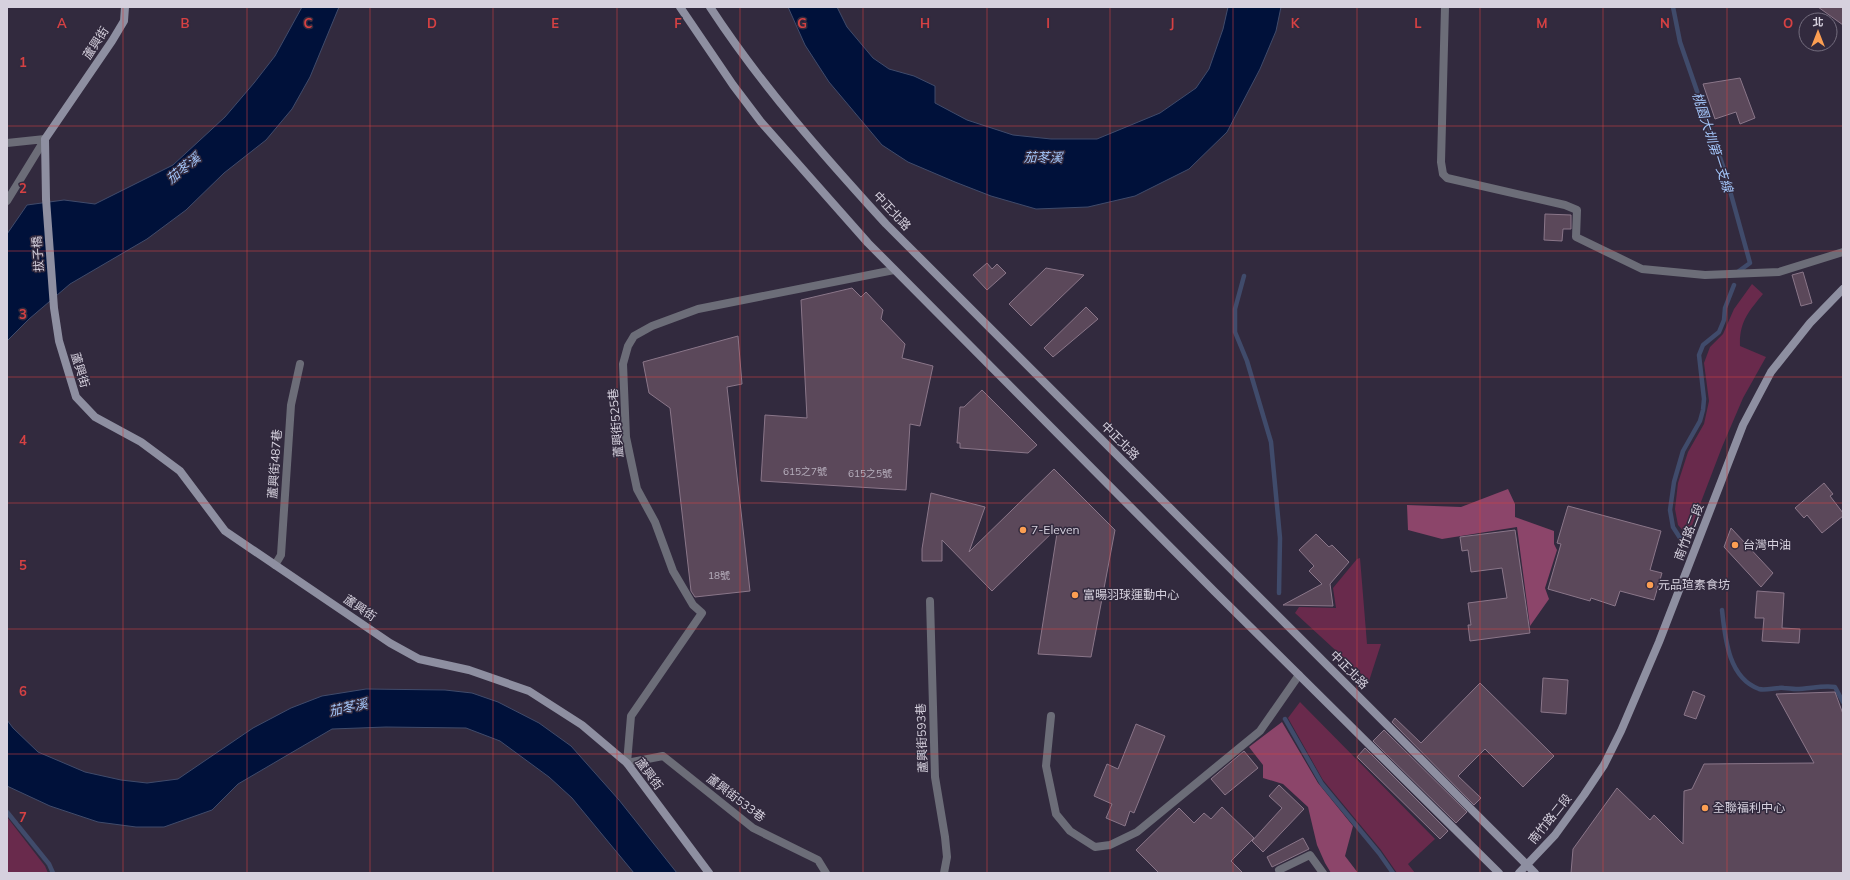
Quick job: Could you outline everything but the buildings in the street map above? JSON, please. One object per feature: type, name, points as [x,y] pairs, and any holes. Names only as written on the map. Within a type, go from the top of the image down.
[{"type":"street","name":"蘆興街","points":[[45,139],[112,41],[124,20],[125,7]]},
{"type":"street","points":[[680,7],[733,85],[761,122],[816,187],[894,270],[1499,873]]},
{"type":"street","name":"中正北路","points":[[710,7],[730,38],[788,113],[886,224],[1535,873]]},
{"type":"street","points":[[1445,7],[1441,162],[1443,174],[1447,178],[1565,204],[1577,210],[1576,237],[1642,269],[1705,275],[1779,272],[1843,252]]},
{"type":"street","points":[[7,143],[45,139]]},
{"type":"street","points":[[7,201],[45,139]]},
{"type":"street","name":"拔子橋","points":[[45,139],[46,199],[54,308]]},
{"type":"street","name":"蘆興街525巷","points":[[627,763],[631,716],[702,613],[693,605],[674,571],[655,522],[637,489],[626,437],[623,364],[628,346],[634,336],[652,326],[698,309],[894,270]]},
{"type":"street","name":"南竹路二段","points":[[1519,873],[1555,835],[1604,766],[1621,731],[1659,642],[1744,425],[1771,372],[1810,323],[1843,289]]},
{"type":"street","name":"蘆興街","points":[[54,308],[59,341],[76,397],[95,417],[141,442],[180,471],[226,532],[390,643],[419,659],[469,670],[529,692],[582,725],[627,763],[709,873]]},
{"type":"street","name":"蘆興街487巷","points":[[275,565],[281,555],[291,405],[300,364]]},
{"type":"street","name":"蘆興街593巷","points":[[930,601],[935,777],[947,857],[944,873]]},
{"type":"street","points":[[1051,716],[1046,766],[1056,814],[1070,831],[1095,847],[1110,845],[1137,832],[1260,731],[1299,675]]},
{"type":"street","name":"蘆興街533巷","points":[[627,763],[662,756],[753,828],[818,860],[826,873]]},
{"type":"street","points":[[1280,870],[1310,855],[1323,873]]},
{"type":"shaded area","points":[[1752,284],[1763,294],[1749,312],[1743,323],[1740,346],[1766,357],[1743,398],[1722,447],[1688,536],[1678,525],[1675,509],[1678,483],[1688,452],[1704,424],[1709,401],[1704,363],[1710,347],[1723,334],[1734,309]]},
{"type":"shaded area","points":[[1508,489],[1515,504],[1515,517],[1554,531],[1554,544],[1557,550],[1545,588],[1549,599],[1530,626],[1517,527],[1442,539],[1408,530],[1407,505],[1461,507]]},
{"type":"shaded area","points":[[1360,558],[1367,644],[1381,644],[1369,681],[1295,613],[1299,607],[1336,608],[1333,588],[1357,559]]},
{"type":"shaded area","points":[[1300,702],[1435,839],[1408,864],[1415,873],[1397,873],[1381,850],[1323,780],[1288,718]]},
{"type":"shaded area","points":[[1282,722],[1318,783],[1353,826],[1345,856],[1358,873],[1331,873],[1317,845],[1308,807],[1283,784],[1263,778],[1263,765],[1249,747]]},
{"type":"shaded area","points":[[7,817],[45,866],[48,873],[7,873]]},
{"type":"water","name":"茄苳溪","points":[[302,7],[339,7],[310,77],[292,109],[266,140],[224,173],[186,210],[147,239],[70,284],[29,319],[7,341],[7,234],[27,205],[64,200],[95,204],[173,165],[225,117],[254,83],[275,56]]},
{"type":"water","name":"茄苳溪","points":[[788,7],[837,7],[847,27],[873,58],[889,69],[914,76],[935,86],[935,103],[967,120],[1013,135],[1051,139],[1097,139],[1160,113],[1196,88],[1209,69],[1223,29],[1228,7],[1281,7],[1276,31],[1260,69],[1227,132],[1189,169],[1135,196],[1088,207],[1036,209],[991,196],[955,182],[908,162],[882,145],[829,82],[805,45]]},
{"type":"water","name":"茄苳溪","points":[[366,689],[445,690],[472,693],[498,702],[539,723],[571,746],[619,800],[677,873],[634,873],[572,798],[549,777],[500,741],[466,728],[386,727],[332,729],[238,784],[212,810],[164,827],[136,827],[98,822],[50,806],[7,786],[7,720],[13,728],[38,752],[85,772],[121,780],[147,783],[178,779],[253,728],[291,708],[322,696]]},
{"type":"waterway","name":"桃園大圳第一支線","points":[[1673,7],[1680,42],[1724,169],[1750,263],[1739,271]]},
{"type":"waterway","points":[[1244,276],[1235,309],[1235,332],[1247,361],[1271,442],[1280,538],[1279,593]]},
{"type":"waterway","name":"桃園大圳第一支線","points":[[1682,541],[1673,527],[1670,510],[1674,482],[1683,451],[1700,421],[1703,410],[1704,399],[1699,355],[1703,345],[1719,332],[1724,320],[1725,308],[1734,285]]},
{"type":"waterway","name":"桃園大圳第一支線","points":[[1722,610],[1730,656],[1734,666],[1749,684],[1759,689],[1796,689],[1825,686],[1835,687],[1843,702]]},
{"type":"waterway","points":[[1285,719],[1322,784],[1379,853],[1393,873]]},
{"type":"waterway","points":[[7,812],[49,864],[53,873]]},
{"type":"place","name":"7-Eleven","points":[[1023,530]]},
{"type":"place","name":"台灣中油","points":[[1735,545]]},
{"type":"place","name":"元品瑄素食坊","points":[[1650,585]]},
{"type":"place","name":"富暘羽球運動中心","points":[[1075,595]]},
{"type":"place","name":"全聯福利中心","points":[[1705,808]]}]
